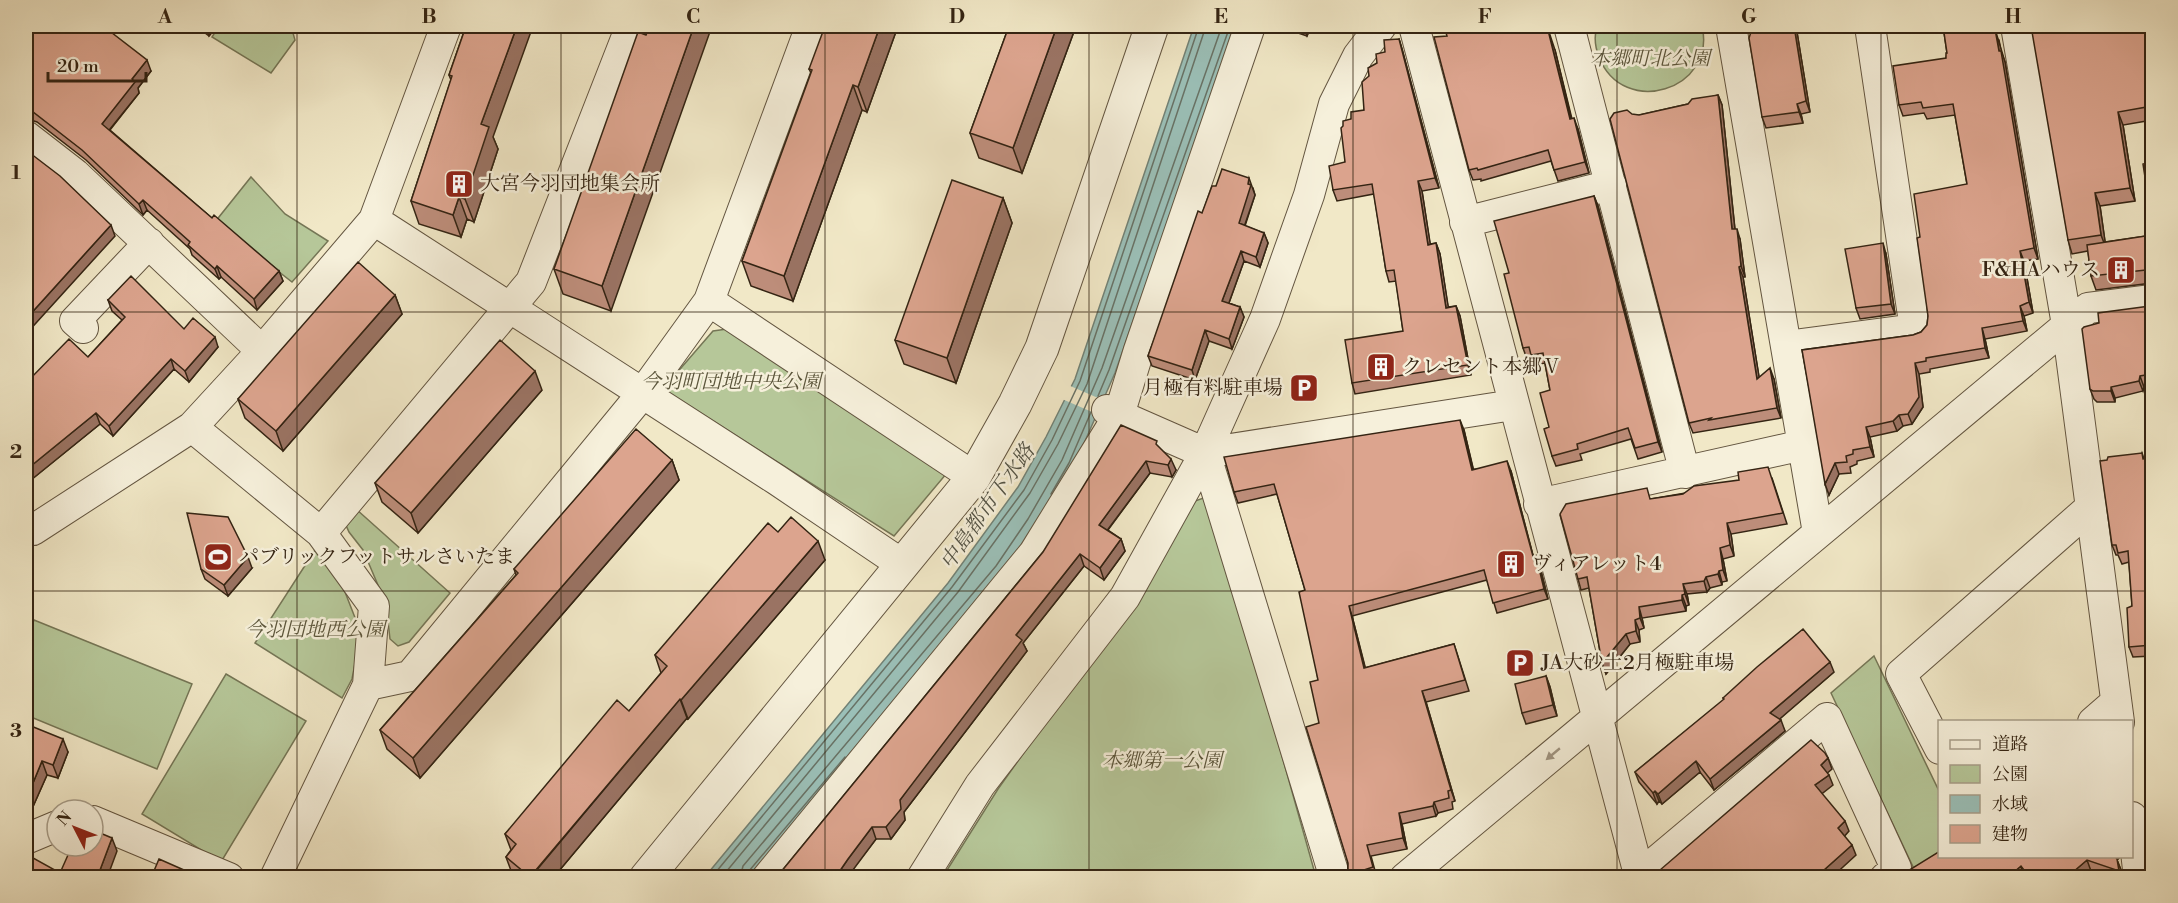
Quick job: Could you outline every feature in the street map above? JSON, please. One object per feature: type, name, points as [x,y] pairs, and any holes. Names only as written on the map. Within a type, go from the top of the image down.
[{"type":"street","points":[[26,527],[33,530],[192,427],[262,351],[374,220],[446,26]]},
{"type":"street","points":[[321,533],[531,282],[631,26]]},
{"type":"street","points":[[368,685],[410,676],[642,394],[709,301],[811,26]]},
{"type":"street","points":[[646,878],[974,477],[1015,404],[1042,348],[1152,26]]},
{"type":"street","points":[[767,878],[1034,553],[1113,412],[1139,350],[1250,26]]},
{"type":"street","points":[[922,878],[980,785],[1125,597],[1205,453],[1265,319],[1309,195],[1334,104],[1358,56],[1382,26]]},
{"type":"street","points":[[1414,26],[1539,504],[1640,876],[1827,718],[1896,868],[1885,878]]},
{"type":"street","points":[[1569,26],[1685,472]]},
{"type":"street","points":[[1731,26],[1818,533]]},
{"type":"street","points":[[1786,346],[1915,329],[1870,26]]},
{"type":"street","points":[[2016,26],[2067,325],[2117,712],[2098,720]]},
{"type":"street","points":[[26,136],[75,174],[262,351]]},
{"type":"street","points":[[1465,222],[1611,185]]},
{"type":"street","points":[[374,220],[777,480],[903,565]]},
{"type":"street","points":[[83,328],[75,321],[149,243]]},
{"type":"street","points":[[1405,878],[2088,308],[2152,300]]},
{"type":"street","points":[[709,301],[974,477]]},
{"type":"street","points":[[1113,412],[1205,453],[1513,405]]},
{"type":"street","points":[[192,427],[321,533],[374,606],[368,685],[275,878]]},
{"type":"street","points":[[1539,504],[1803,445]]},
{"type":"street","points":[[1205,453],[1335,878]]},
{"type":"street","points":[[1938,745],[1900,674],[2091,507]]},
{"type":"street","points":[[105,826],[229,878]]},
{"type":"street","points":[[2133,826],[2139,878]]},
{"type":"street","points":[[26,839],[45,831]]},
{"type":"green space","points":[[219,26],[291,26],[295,40],[271,73],[212,37]]},
{"type":"green space","name":"本郷町北公園","points":[[1597,26],[1702,26],[1703,48],[1696,67],[1682,80],[1665,89],[1646,91],[1627,87],[1611,76],[1599,57],[1595,38]]},
{"type":"green space","points":[[251,177],[285,214],[328,241],[292,282],[215,222]]},
{"type":"green space","name":"今羽町団地中央公園","points":[[727,329],[947,473],[894,536],[669,393],[668,383],[713,331]]},
{"type":"green space","name":"本郷第一公園","points":[[1209,496],[1316,877],[942,878],[998,789],[1070,688],[1195,501]]},
{"type":"green space","name":"今羽団地西公園","points":[[356,509],[450,593],[409,642],[398,646],[390,639],[386,604],[363,550],[345,523]]},
{"type":"green space","name":"今羽団地西公園","points":[[315,550],[336,569],[361,633],[352,679],[342,698],[255,643]]},
{"type":"green space","points":[[34,620],[192,684],[157,769],[26,715],[26,640]]},
{"type":"green space","points":[[1874,656],[1938,789],[1938,854],[1915,871],[1831,693]]},
{"type":"green space","points":[[226,674],[306,721],[221,862],[142,814]]},
{"type":"water","points":[[1194,26],[1236,26],[1115,373],[1074,466],[1007,574],[752,877],[704,878],[948,583],[1018,487],[1075,379]]},
{"type":"pier","points":[[1068,385],[1105,401],[1099,415],[1062,399]]},
{"type":"building","points":[[38,26],[103,26],[147,60],[132,79],[135,82],[102,124],[212,218],[214,215],[279,271],[254,299],[217,266],[215,269],[188,245],[190,242],[143,200],[139,204],[82,150],[26,109],[26,44]]},
{"type":"building","points":[[466,26],[517,26],[481,124],[489,127],[465,199],[459,197],[453,215],[411,201]]},
{"type":"building","points":[[650,26],[694,26],[602,286],[554,269],[638,32],[646,35]]},
{"type":"building","points":[[825,26],[880,26],[858,87],[853,85],[784,276],[742,261],[812,70],[809,69]]},
{"type":"building","points":[[1009,26],[1057,26],[1013,148],[970,133]]},
{"type":"building","points":[[1444,26],[1547,26],[1570,119],[1574,118],[1585,162],[1554,170],[1548,150],[1478,170],[1477,168],[1469,170],[1434,37],[1447,36]]},
{"type":"building","points":[[1753,26],[1794,26],[1806,101],[1797,104],[1799,112],[1762,117],[1749,38]]},
{"type":"building","points":[[1943,26],[1981,26],[1982,30],[1995,29],[1999,51],[2001,51],[2034,248],[2020,251],[2029,302],[2020,306],[2023,321],[1982,328],[1985,348],[1926,358],[1926,361],[1915,363],[1919,397],[1908,414],[1899,415],[1893,421],[1866,427],[1870,447],[1853,450],[1853,454],[1846,456],[1847,462],[1835,463],[1825,484],[1802,350],[1921,332],[1927,325],[1928,316],[1917,238],[1920,237],[1914,194],[1967,184],[1953,104],[1923,108],[1921,102],[1899,105],[1893,66],[1946,58]]},
{"type":"building","points":[[2031,26],[2152,26],[2152,106],[2118,112],[2130,188],[2095,193],[2101,235],[2068,240]]},
{"type":"building","points":[[1399,39],[1435,178],[1418,181],[1428,245],[1436,243],[1446,308],[1456,306],[1468,365],[1352,383],[1345,340],[1403,331],[1394,270],[1386,271],[1372,184],[1333,190],[1329,166],[1345,162],[1341,128],[1343,121],[1351,119],[1351,112],[1364,110],[1362,82],[1369,76],[1368,68],[1377,63],[1376,54],[1385,52],[1384,40]]},
{"type":"building","points":[[1718,95],[1732,229],[1737,229],[1741,266],[1739,267],[1757,379],[1770,368],[1777,408],[1689,423],[1610,119],[1614,113],[1627,110],[1639,115],[1688,104],[1692,99]]},
{"type":"building","points":[[26,150],[60,176],[111,225],[26,319]]},
{"type":"building","points":[[2152,162],[2152,223],[2143,164]]},
{"type":"building","points":[[1222,169],[1249,178],[1248,184],[1251,185],[1239,223],[1264,233],[1256,257],[1241,251],[1222,301],[1240,307],[1229,339],[1205,330],[1192,370],[1148,356],[1198,211],[1202,213],[1212,186],[1216,186]]},
{"type":"building","points":[[952,180],[1003,198],[947,358],[895,340]]},
{"type":"building","points":[[1594,196],[1658,442],[1635,448],[1628,428],[1577,444],[1578,449],[1552,456],[1544,429],[1549,427],[1540,393],[1550,390],[1543,353],[1531,355],[1529,347],[1523,348],[1504,274],[1509,273],[1494,221]]},
{"type":"building","points":[[2152,235],[2152,271],[2091,276],[2087,245]]},
{"type":"building","points":[[1883,243],[1891,304],[1856,308],[1845,249]]},
{"type":"building","points":[[358,262],[395,295],[276,431],[238,399]]},
{"type":"building","points":[[131,276],[184,329],[193,318],[215,337],[185,371],[171,359],[109,426],[96,413],[26,470],[26,383],[69,339],[88,357],[125,317],[108,300]]},
{"type":"building","points":[[2152,306],[2152,345],[2147,346],[2152,374],[2140,376],[2139,381],[2111,387],[2111,391],[2090,389],[2082,329],[2099,323],[2098,313]]},
{"type":"building","points":[[500,340],[535,371],[411,513],[375,483]]},
{"type":"building","points":[[1460,420],[1472,470],[1507,461],[1544,589],[1493,603],[1484,570],[1349,606],[1364,668],[1454,644],[1465,680],[1422,691],[1451,790],[1448,791],[1449,798],[1434,802],[1433,806],[1399,813],[1403,838],[1367,845],[1373,867],[1346,876],[1348,863],[1306,727],[1319,723],[1310,682],[1318,680],[1299,592],[1305,590],[1274,484],[1234,492],[1224,457]]},
{"type":"building","points":[[1121,425],[1157,441],[1156,444],[1171,459],[1168,465],[1146,461],[1099,525],[1121,539],[1100,568],[1080,554],[1016,635],[1022,640],[900,800],[901,809],[886,827],[872,827],[835,878],[776,878],[1043,552]]},
{"type":"building","points":[[636,429],[672,460],[413,758],[380,730],[518,573],[514,569]]},
{"type":"building","points":[[2142,453],[2143,459],[2152,458],[2152,645],[2129,647],[2127,608],[2132,606],[2128,551],[2118,553],[2116,545],[2112,545],[2100,461],[2107,460],[2108,457]]},
{"type":"building","points":[[1768,467],[1783,513],[1727,523],[1730,545],[1720,548],[1723,570],[1706,577],[1704,581],[1683,584],[1685,594],[1682,595],[1682,600],[1639,607],[1640,618],[1635,620],[1636,631],[1626,634],[1602,663],[1587,577],[1578,579],[1560,514],[1566,504],[1647,488],[1650,499],[1683,494],[1694,486],[1739,480],[1738,472]]},
{"type":"building","points":[[187,513],[228,517],[248,557],[224,585],[201,569]]},
{"type":"building","points":[[791,517],[818,541],[680,699],[530,877],[506,857],[516,844],[505,834],[617,700],[629,711],[667,666],[655,655],[768,523],[778,532]]},
{"type":"building","points":[[1803,629],[1830,662],[1770,713],[1781,720],[1710,779],[1696,761],[1658,794],[1655,791],[1653,793],[1635,772],[1724,699],[1757,667]]},
{"type":"building","points":[[1546,676],[1553,705],[1522,713],[1515,684]]},
{"type":"building","points":[[26,724],[63,739],[53,765],[42,761],[26,800]]},
{"type":"building","points":[[1811,740],[1828,758],[1821,765],[1829,775],[1815,785],[1845,821],[1838,828],[1852,845],[1815,878],[1666,878],[1660,870]]},
{"type":"building","points":[[105,835],[112,838],[105,857]]},
{"type":"building","points":[[1938,852],[1938,858],[2116,858],[2119,871],[2087,860],[2066,878],[2030,878],[2021,866],[2007,878],[1900,878]]},
{"type":"building","points":[[26,854],[60,873],[67,858],[104,858],[97,878],[26,878]]},
{"type":"building","points":[[159,859],[193,874],[192,878],[151,878]]},
{"type":"place","name":"大宮今羽団地集会所","points":[[459,184]]},
{"type":"place","name":"F&HAハウス","points":[[2121,270]]},
{"type":"place","name":"クレセント本郷Ⅴ","points":[[1381,367]]},
{"type":"place","name":"月極有料駐車場","points":[[1304,388]]},
{"type":"place","name":"パブリックフットサルさいたま","points":[[218,557]]},
{"type":"place","name":"ヴィアレット4","points":[[1511,564]]},
{"type":"place","name":"JA大砂土2月極駐車場","points":[[1520,663]]},
{"type":"water label","name":"中島都市下水路","points":[[988,507]]}]
